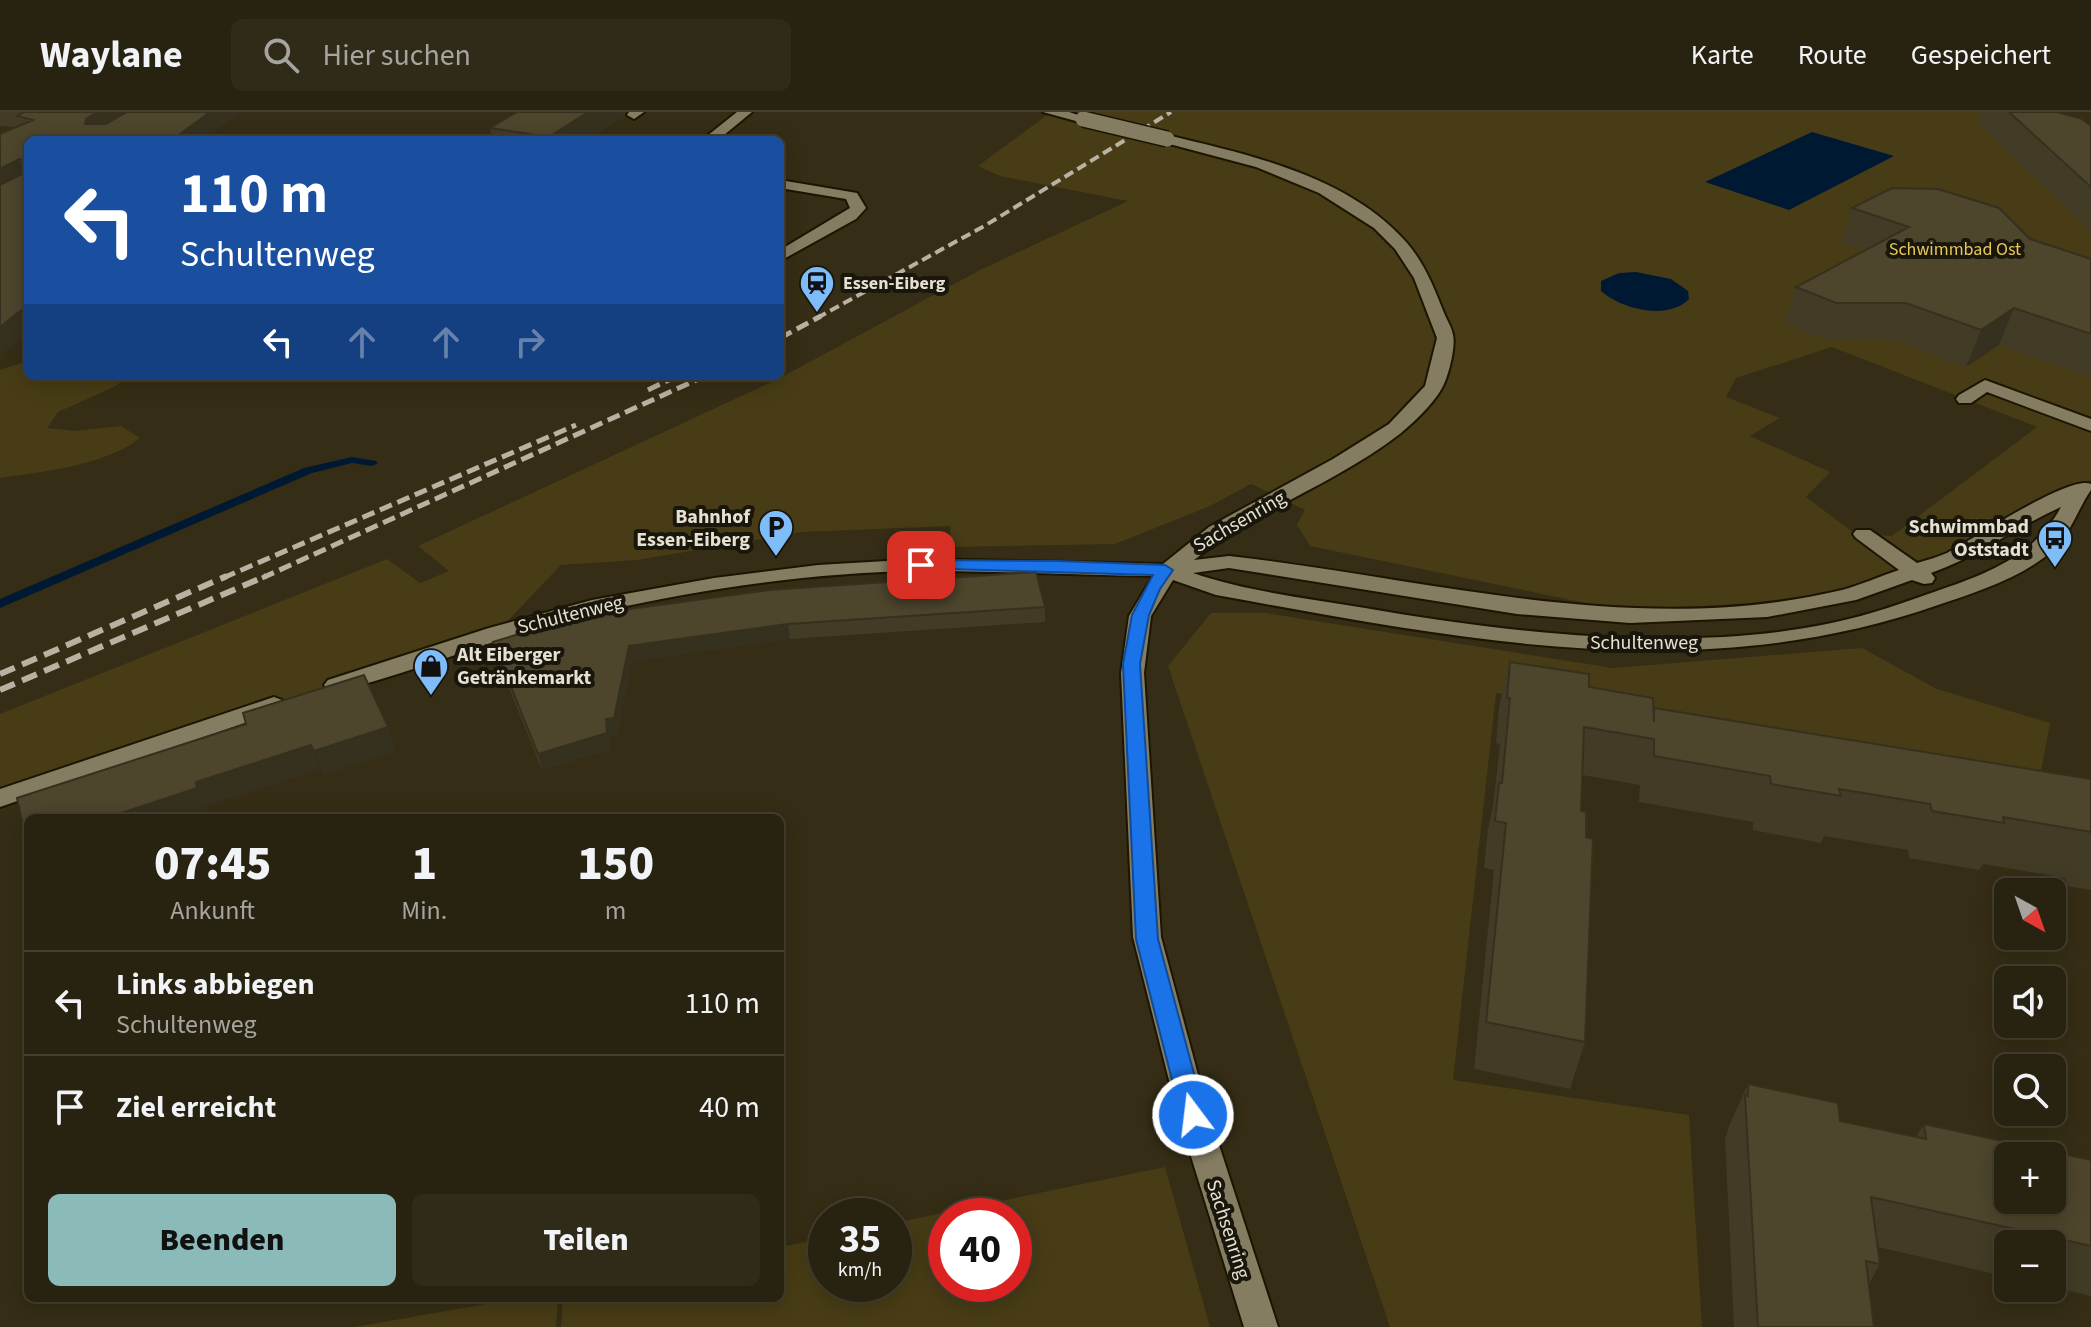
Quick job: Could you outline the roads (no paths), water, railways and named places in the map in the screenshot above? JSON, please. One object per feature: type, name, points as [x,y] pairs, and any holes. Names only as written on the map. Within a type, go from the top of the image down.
[{"type":"street","points":[[714,136],[745,112]]},
{"type":"street","name":"Sachsenring","points":[[1050,112],[1167,139],[1271,169],[1319,188],[1359,210],[1400,244],[1427,284],[1440,314],[1447,348],[1444,374],[1424,399],[1384,438],[1351,460],[1234,519],[1196,543],[1165,570],[1151,589],[1140,615],[1131,664],[1147,939],[1193,1115],[1261,1327]]},
{"type":"street","points":[[784,185],[852,196],[858,208],[851,216],[784,254]]},
{"type":"street","points":[[1965,399],[1985,385],[2091,425]]},
{"type":"street","name":"Schultenweg","points":[[1165,570],[1216,588],[1507,636],[1622,646],[1729,642],[1793,636],[1877,619],[1950,595],[2002,572],[2051,539],[2088,488]]},
{"type":"street","name":"Schultenweg","points":[[0,798],[307,694],[564,614],[714,584],[818,571],[921,565],[1058,565],[1165,570],[1229,562],[1517,607],[1630,616],[1767,610],[1848,595],[1953,558],[2012,521],[2088,488]]},
{"type":"street","points":[[1863,534],[1950,595]]},
{"type":"water","points":[[1812,132],[1894,156],[1789,210],[1705,182]]},
{"type":"water","points":[[1636,272],[1671,279],[1688,291],[1689,299],[1669,310],[1645,310],[1620,303],[1601,291],[1601,281],[1619,273]]},
{"type":"waterway","points":[[0,604],[308,470],[352,460],[372,463]]},
{"type":"railway","points":[[817,318],[986,225],[1171,112]]},
{"type":"railway","points":[[784,336],[821,316]]},
{"type":"railway","points":[[648,390],[669,380]]},
{"type":"railway","points":[[262,578],[696,380]]},
{"type":"railway","points":[[223,578],[576,425]]},
{"type":"railway","points":[[0,674],[227,576]]},
{"type":"railway","points":[[0,690],[266,576]]},
{"type":"place","name":"Essen-Eiberg","points":[[817,314]]},
{"type":"place","name":"Bahnhof Essen-Eiberg","points":[[776,558]]},
{"type":"place","name":"Schwimmbad Oststadt","points":[[2055,569]]},
{"type":"place","name":"Alt Eiberger Getränkemarkt","points":[[431,697]]},
{"type":"park label","name":"Schwimmbad Ost","points":[[1955,249]]}]
